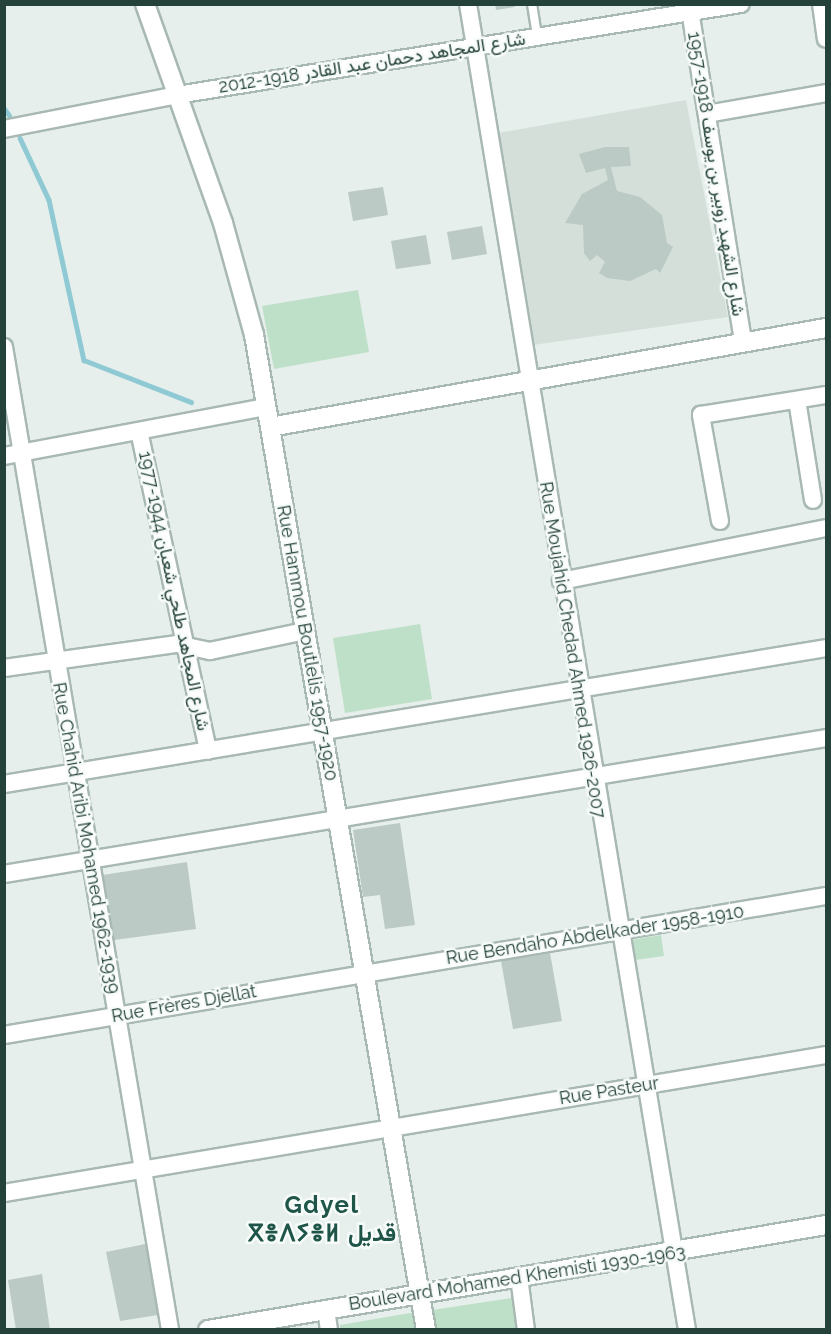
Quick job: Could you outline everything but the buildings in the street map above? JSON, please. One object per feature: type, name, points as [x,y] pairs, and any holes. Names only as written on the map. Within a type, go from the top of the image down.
[{"type":"main road","name":"Rue Hammou Boutlelis 1957-1920","points":[[145,4],[223,223],[254,335],[426,1329]]},
{"type":"main road","points":[[270,427],[826,328]]},
{"type":"main road","name":"Boulevard Mohamed Khemisti 1930-1963","points":[[208,1329],[826,1225]]},
{"type":"street","name":"Rue Moujahid Chedad Ahmed 1926-2007","points":[[468,4],[527,381],[687,1329]]},
{"type":"street","name":"شارع المجاهد دحمان عبد القادر 1918-2012","points":[[4,129],[177,95],[537,37],[690,9],[741,4]]},
{"type":"street","points":[[821,4],[826,39]]},
{"type":"street","name":"شارع الشهيد زوبير بن يوسف 1918-1957","points":[[690,9],[743,343]]},
{"type":"street","points":[[707,114],[826,93]]},
{"type":"street","name":"Rue Chahid Aribi Mohamed 1962-1939","points":[[4,347],[74,773],[170,1329]]},
{"type":"street","points":[[720,521],[701,415],[826,394]]},
{"type":"street","points":[[797,399],[813,500]]},
{"type":"street","points":[[4,456],[266,407]]},
{"type":"street","name":"شارع المجاهد طلحي شعبان 1944-1977","points":[[139,431],[208,751]]},
{"type":"street","points":[[561,580],[826,528]]},
{"type":"street","points":[[4,668],[56,658],[185,645],[210,651],[305,631]]},
{"type":"street","points":[[4,784],[579,691],[826,648]]},
{"type":"street","points":[[4,874],[826,738]]},
{"type":"street","name":"Rue Bendaho Abdelkader 1958-1910","points":[[364,972],[620,932],[826,896]]},
{"type":"street","name":"Rue Frères Djellat","points":[[4,1035],[364,972]]},
{"type":"street","name":"Rue Pasteur","points":[[4,1193],[143,1171],[391,1125],[826,1055]]},
{"type":"street","points":[[519,1277],[526,1329]]},
{"type":"street","points":[[326,1310],[329,1329]]},
{"type":"lane","points":[[532,4],[537,37]]},
{"type":"shaded area","points":[[686,100],[728,317],[526,346],[492,134]]},
{"type":"green space","points":[[358,290],[369,352],[274,369],[262,306]]},
{"type":"green space","points":[[420,624],[432,699],[345,713],[333,638]]},
{"type":"green space","points":[[661,935],[664,956],[628,961],[625,941]]},
{"type":"green space","points":[[518,1297],[523,1329],[435,1329],[432,1310]]},
{"type":"green space","points":[[416,1312],[421,1329],[340,1329],[340,1325]]},
{"type":"waterway","points":[[4,108],[9,115]]},
{"type":"waterway","points":[[20,138],[49,200],[84,360],[191,402]]},
{"type":"district","name":"Gdyel ⴳⴻⴷⵢⴻⵍ قديل","points":[[322,1219]]}]
